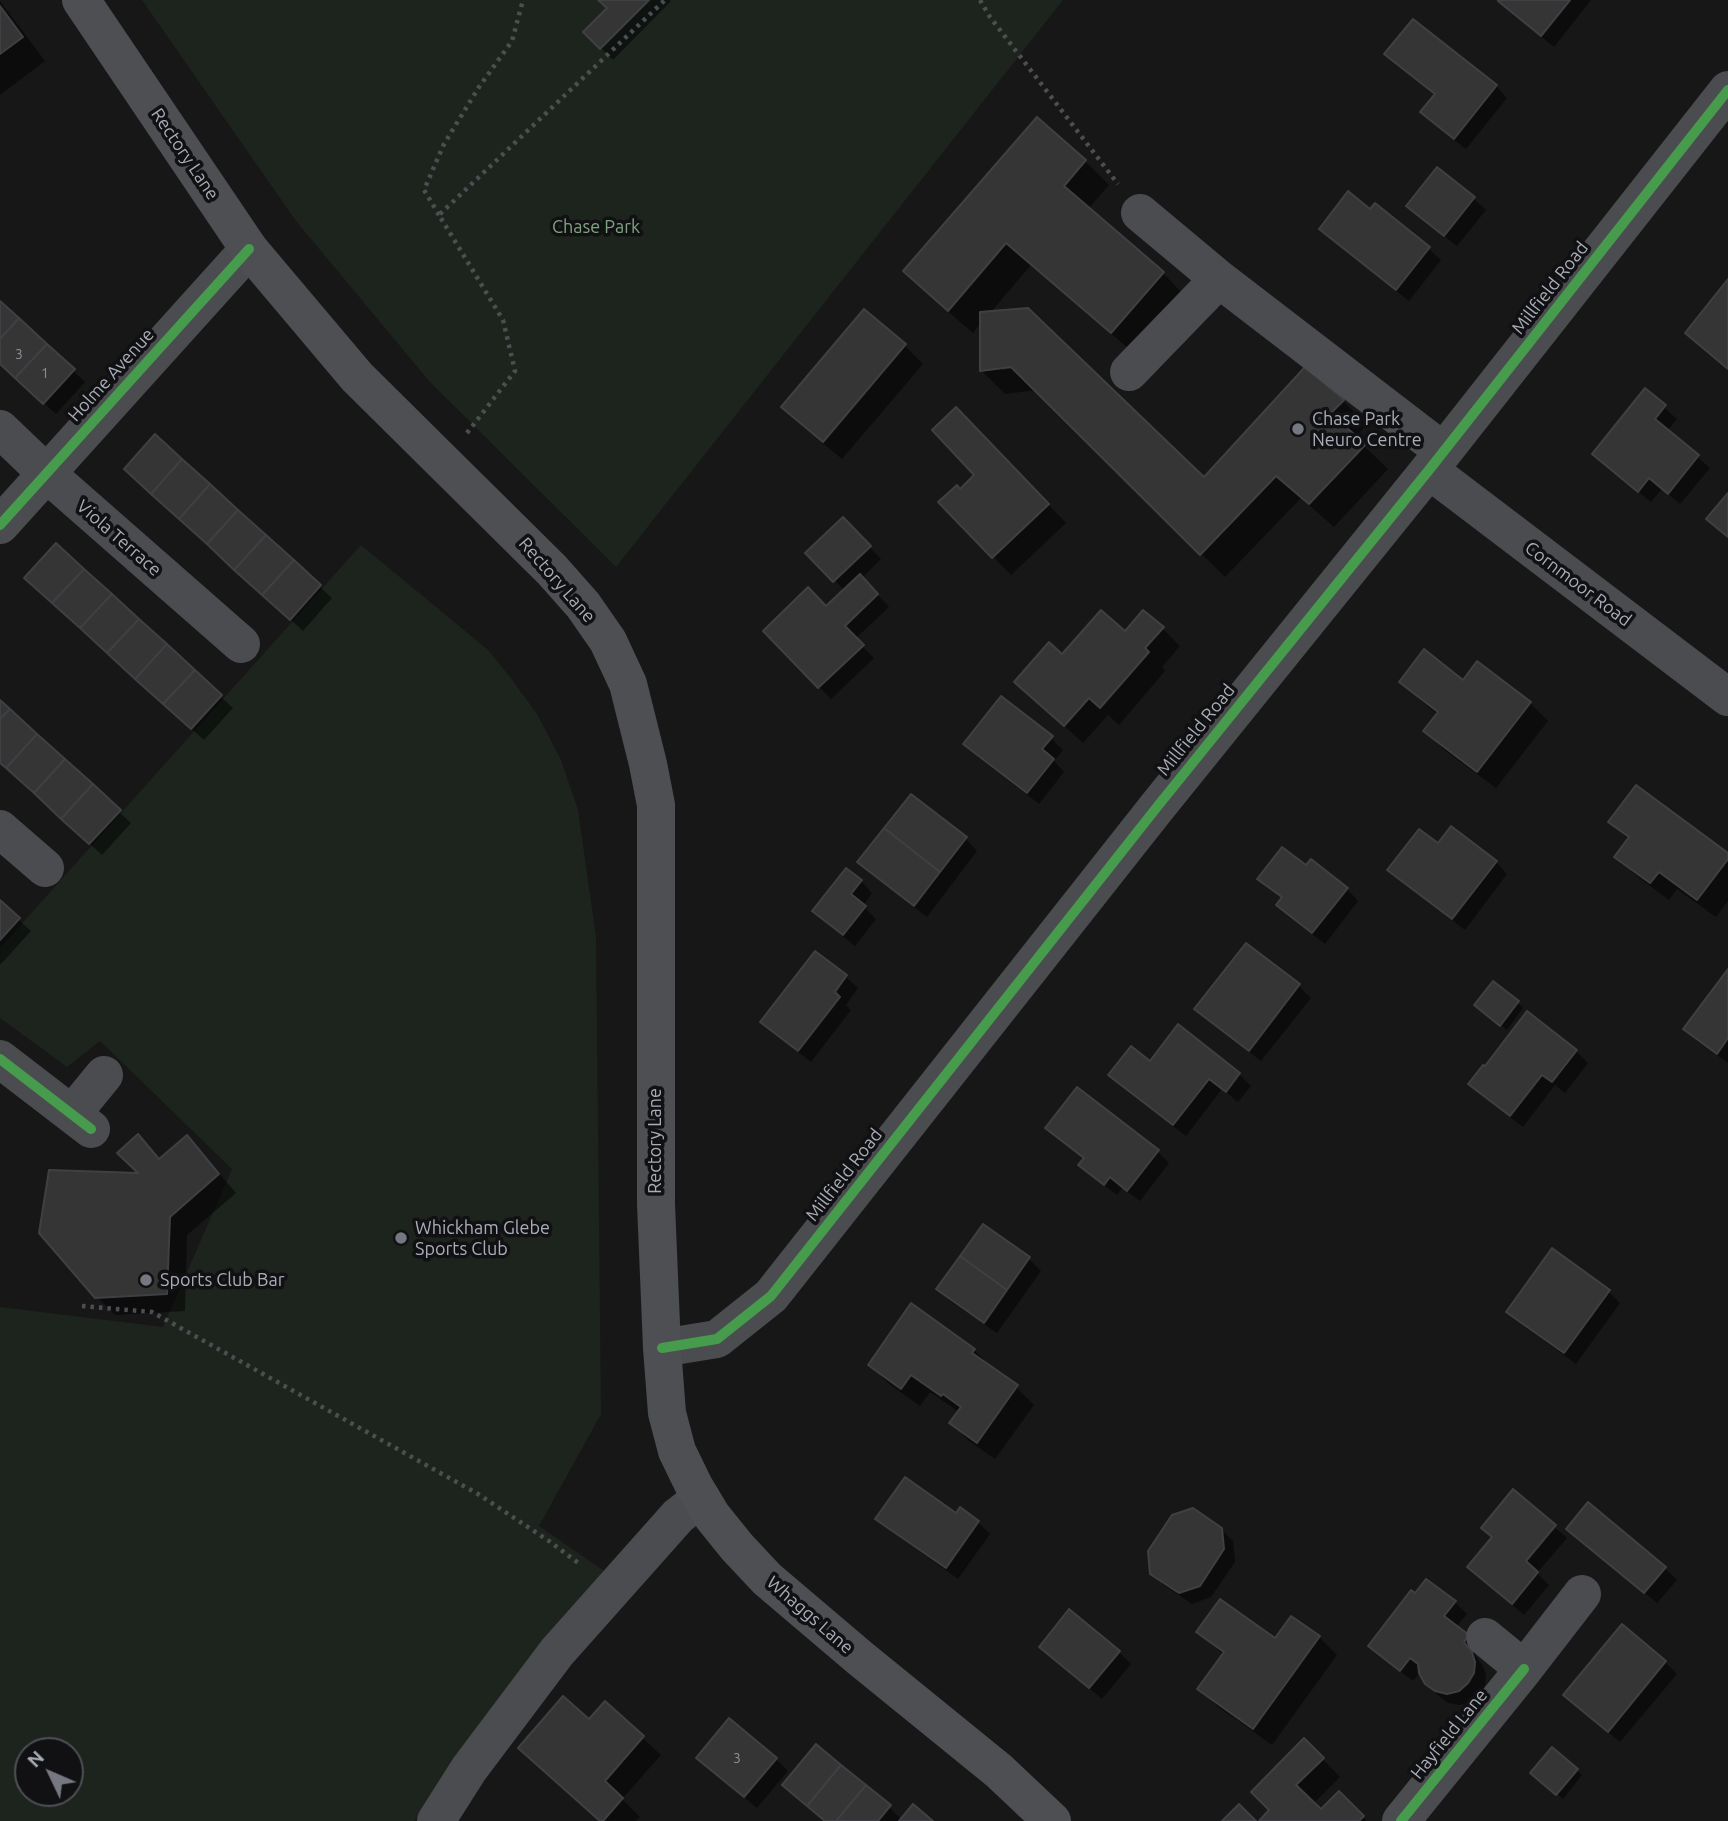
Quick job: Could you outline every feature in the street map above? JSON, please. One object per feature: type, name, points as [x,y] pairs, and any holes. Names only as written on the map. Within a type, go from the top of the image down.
[{"type":"main road","name":"Rectory Lane","points":[[81,0],[249,249],[357,377],[552,570],[583,605],[608,641],[628,684],[649,764],[656,805],[656,1178],[662,1348]]},
{"type":"main road","name":"Whaggs Lane","points":[[662,1348],[667,1413],[677,1451],[712,1516],[766,1579],[999,1771],[1052,1821]]},
{"type":"street","name":"Millfield Road","points":[[662,1348],[717,1339],[771,1296],[1728,90]]},
{"type":"street","name":"Cornmoor Road","points":[[1140,213],[1436,461],[1728,697]]},
{"type":"street","name":"Holme Avenue","points":[[0,525],[249,249]]},
{"type":"street","points":[[1129,372],[1219,279]]},
{"type":"street","name":"Viola Terrace","points":[[0,429],[46,473],[241,644]]},
{"type":"street","points":[[0,830],[45,868]]},
{"type":"street","points":[[0,1059],[81,1121],[104,1074]]},
{"type":"street","points":[[436,1821],[469,1769],[549,1663],[678,1516],[701,1498]]},
{"type":"street","name":"Hayfield Lane","points":[[1401,1821],[1582,1594]]},
{"type":"street","points":[[1485,1637],[1524,1669]]},
{"type":"path","points":[[444,463],[515,371],[503,320],[425,190],[444,144],[513,41],[523,0]]},
{"type":"path","points":[[439,215],[665,0]]},
{"type":"path","points":[[979,0],[1140,213]]},
{"type":"path","points":[[82,1306],[152,1311],[478,1494],[613,1589]]},
{"type":"green space","name":"Chase Park","points":[[142,0],[1063,0],[616,567],[430,382],[296,221]]},
{"type":"green space","name":"Whickham Glebe Sports Club","points":[[361,545],[488,650],[537,714],[561,760],[578,810],[596,937],[601,1414],[539,1526],[604,1571],[414,1821],[0,1821],[0,1307],[163,1327],[232,1169],[100,1041],[67,1067],[0,1018],[0,948]]},
{"type":"building","points":[[598,0],[649,0],[600,49],[583,32],[607,8]]},
{"type":"building","points":[[1498,0],[1570,0],[1541,36]]},
{"type":"building","points":[[0,6],[23,37],[0,54]]},
{"type":"building","points":[[1413,19],[1497,85],[1454,139],[1420,112],[1435,94],[1384,54]]},
{"type":"building","points":[[1037,117],[1086,160],[1064,186],[1164,272],[1111,333],[1006,243],[948,311],[903,271]]},
{"type":"building","points":[[1437,167],[1475,197],[1444,236],[1406,206]]},
{"type":"building","points":[[1348,191],[1370,209],[1375,203],[1430,247],[1396,290],[1319,229]]},
{"type":"building","points":[[1728,279],[1728,369],[1685,333]]},
{"type":"building","points":[[0,301],[19,318],[0,339]]},
{"type":"building","name":"Chase Park Neuro Centre","points":[[1028,308],[1204,477],[1305,367],[1344,400],[1330,414],[1366,444],[1309,504],[1276,476],[1200,555],[1011,367],[980,371],[980,312]]},
{"type":"building","points":[[864,309],[906,344],[823,442],[781,407]]},
{"type":"building","points":[[19,318],[47,344],[15,378],[0,364],[0,339]]},
{"type":"building","points":[[47,344],[75,369],[43,404],[15,378]]},
{"type":"building","points":[[1645,388],[1666,405],[1655,419],[1699,455],[1668,494],[1649,478],[1638,492],[1592,454]]},
{"type":"building","points":[[956,407],[1049,504],[992,558],[938,502],[957,485],[960,489],[974,475],[932,430]]},
{"type":"building","points":[[155,434],[182,459],[151,494],[124,469]]},
{"type":"building","points":[[182,459],[210,484],[179,519],[151,494]]},
{"type":"building","points":[[210,484],[238,510],[207,544],[179,519]]},
{"type":"building","points":[[1728,493],[1728,537],[1706,519]]},
{"type":"building","points":[[238,510],[266,535],[234,570],[207,544]]},
{"type":"building","points":[[843,517],[871,546],[833,582],[805,553]]},
{"type":"building","points":[[266,535],[294,560],[262,595],[234,570]]},
{"type":"building","points":[[56,543],[84,569],[52,603],[24,578]]},
{"type":"building","points":[[294,560],[321,585],[290,620],[262,595]]},
{"type":"building","points":[[84,569],[112,594],[80,628],[52,603]]},
{"type":"building","points":[[860,574],[878,594],[845,626],[864,645],[818,688],[763,631],[808,587],[826,606]]},
{"type":"building","points":[[112,594],[139,619],[107,653],[80,628]]},
{"type":"building","points":[[1101,610],[1125,631],[1143,610],[1164,627],[1145,648],[1149,652],[1100,708],[1089,698],[1064,726],[1014,682],[1049,642],[1062,654]]},
{"type":"building","points":[[139,619],[167,644],[135,679],[107,653]]},
{"type":"building","points":[[167,644],[195,670],[163,704],[135,679]]},
{"type":"building","points":[[1424,649],[1463,680],[1477,661],[1531,702],[1477,772],[1423,731],[1438,712],[1399,682]]},
{"type":"building","points":[[195,670],[222,695],[191,729],[163,704]]},
{"type":"building","points":[[1001,696],[1053,736],[1042,749],[1054,759],[1027,793],[963,744]]},
{"type":"building","points":[[0,700],[10,709],[0,719]]},
{"type":"building","points":[[10,709],[37,734],[6,768],[0,763],[0,719]]},
{"type":"building","points":[[37,734],[65,759],[34,793],[6,768]]},
{"type":"building","points":[[65,759],[93,784],[61,819],[34,793]]},
{"type":"building","points":[[93,784],[121,810],[89,844],[61,819]]},
{"type":"building","points":[[1636,785],[1728,853],[1728,859],[1697,900],[1659,872],[1650,883],[1614,857],[1629,837],[1608,822]]},
{"type":"building","points":[[911,794],[967,837],[940,872],[884,828]]},
{"type":"building","points":[[1451,826],[1497,861],[1452,919],[1387,870],[1419,829],[1438,843]]},
{"type":"building","points":[[884,828],[940,872],[914,906],[857,862]]},
{"type":"building","points":[[1282,847],[1306,865],[1311,859],[1348,888],[1312,933],[1276,905],[1282,897],[1257,879]]},
{"type":"building","points":[[846,868],[862,880],[851,894],[866,906],[843,935],[812,911]]},
{"type":"building","points":[[0,900],[20,918],[0,940]]},
{"type":"building","points":[[1246,943],[1300,984],[1249,1051],[1194,1009]]},
{"type":"building","points":[[815,951],[847,975],[835,992],[840,997],[798,1051],[760,1022]]},
{"type":"building","points":[[1728,969],[1728,1038],[1717,1054],[1683,1029]]},
{"type":"building","points":[[1493,981],[1519,1001],[1500,1026],[1474,1005]]},
{"type":"building","points":[[1527,1011],[1577,1050],[1552,1082],[1542,1075],[1510,1116],[1468,1084]]},
{"type":"building","points":[[1178,1024],[1240,1073],[1226,1092],[1209,1079],[1173,1125],[1108,1075],[1131,1046],[1150,1061]]},
{"type":"building","points":[[1077,1087],[1159,1150],[1127,1191],[1110,1177],[1104,1185],[1078,1165],[1084,1158],[1045,1128]]},
{"type":"building","points":[[138,1134],[159,1159],[187,1135],[219,1174],[170,1217],[167,1294],[95,1298],[39,1233],[49,1170],[138,1173],[117,1153]]},
{"type":"building","points":[[983,1224],[1030,1257],[1007,1290],[960,1256]]},
{"type":"building","points":[[1552,1248],[1610,1290],[1564,1353],[1506,1312]]},
{"type":"building","points":[[960,1256],[1007,1290],[984,1323],[936,1289]]},
{"type":"building","points":[[911,1303],[975,1349],[972,1353],[1018,1385],[977,1443],[949,1423],[961,1407],[943,1394],[941,1396],[911,1375],[901,1389],[868,1365]]},
{"type":"building","points":[[905,1477],[956,1513],[960,1507],[979,1521],[946,1568],[875,1519]]},
{"type":"building","points":[[1513,1489],[1556,1525],[1526,1561],[1538,1572],[1512,1604],[1467,1567],[1492,1537],[1481,1528]]},
{"type":"building","points":[[1588,1502],[1666,1567],[1644,1593],[1566,1529]]},
{"type":"building","points":[[1193,1508],[1222,1528],[1224,1549],[1200,1586],[1179,1593],[1150,1574],[1148,1551],[1172,1515]]},
{"type":"building","points":[[1426,1579],[1456,1601],[1444,1616],[1469,1635],[1464,1642],[1472,1652],[1475,1662],[1474,1673],[1468,1683],[1459,1691],[1447,1694],[1435,1691],[1425,1684],[1418,1664],[1410,1658],[1400,1671],[1368,1646],[1411,1590],[1415,1593]]},
{"type":"building","points":[[1220,1599],[1275,1638],[1291,1616],[1320,1636],[1253,1729],[1197,1689],[1224,1652],[1196,1632]]},
{"type":"building","points":[[1069,1609],[1120,1651],[1089,1688],[1039,1647]]},
{"type":"building","points":[[1622,1624],[1666,1661],[1608,1732],[1563,1695]]},
{"type":"building","points":[[563,1696],[589,1719],[605,1701],[644,1736],[605,1781],[623,1798],[603,1821],[518,1748]]},
{"type":"building","points":[[729,1718],[777,1758],[744,1797],[696,1758]]},
{"type":"building","points":[[1304,1738],[1324,1758],[1296,1785],[1321,1809],[1339,1791],[1364,1816],[1359,1821],[1259,1821],[1269,1810],[1251,1792]]},
{"type":"building","points":[[816,1744],[841,1765],[807,1806],[782,1785]]},
{"type":"building","points":[[1552,1747],[1578,1769],[1556,1795],[1530,1773]]},
{"type":"building","points":[[841,1765],[866,1785],[836,1821],[825,1821],[807,1806]]},
{"type":"building","points":[[866,1785],[891,1805],[878,1821],[836,1821]]},
{"type":"building","points":[[913,1804],[933,1821],[899,1821]]},
{"type":"building","points":[[1239,1804],[1256,1821],[1222,1821]]},
{"type":"cycle path","points":[[662,1348],[717,1339],[771,1296],[1728,90]]},
{"type":"cycle path","points":[[0,525],[249,249]]},
{"type":"cycle path","points":[[0,1059],[91,1129]]},
{"type":"cycle path","points":[[1401,1821],[1524,1669]]},
{"type":"place","name":"Chase Park Neuro Centre","points":[[1298,429]]},
{"type":"place","name":"Whickham Glebe Sports Club","points":[[401,1238]]},
{"type":"place","name":"Sports Club Bar","points":[[146,1280]]}]
